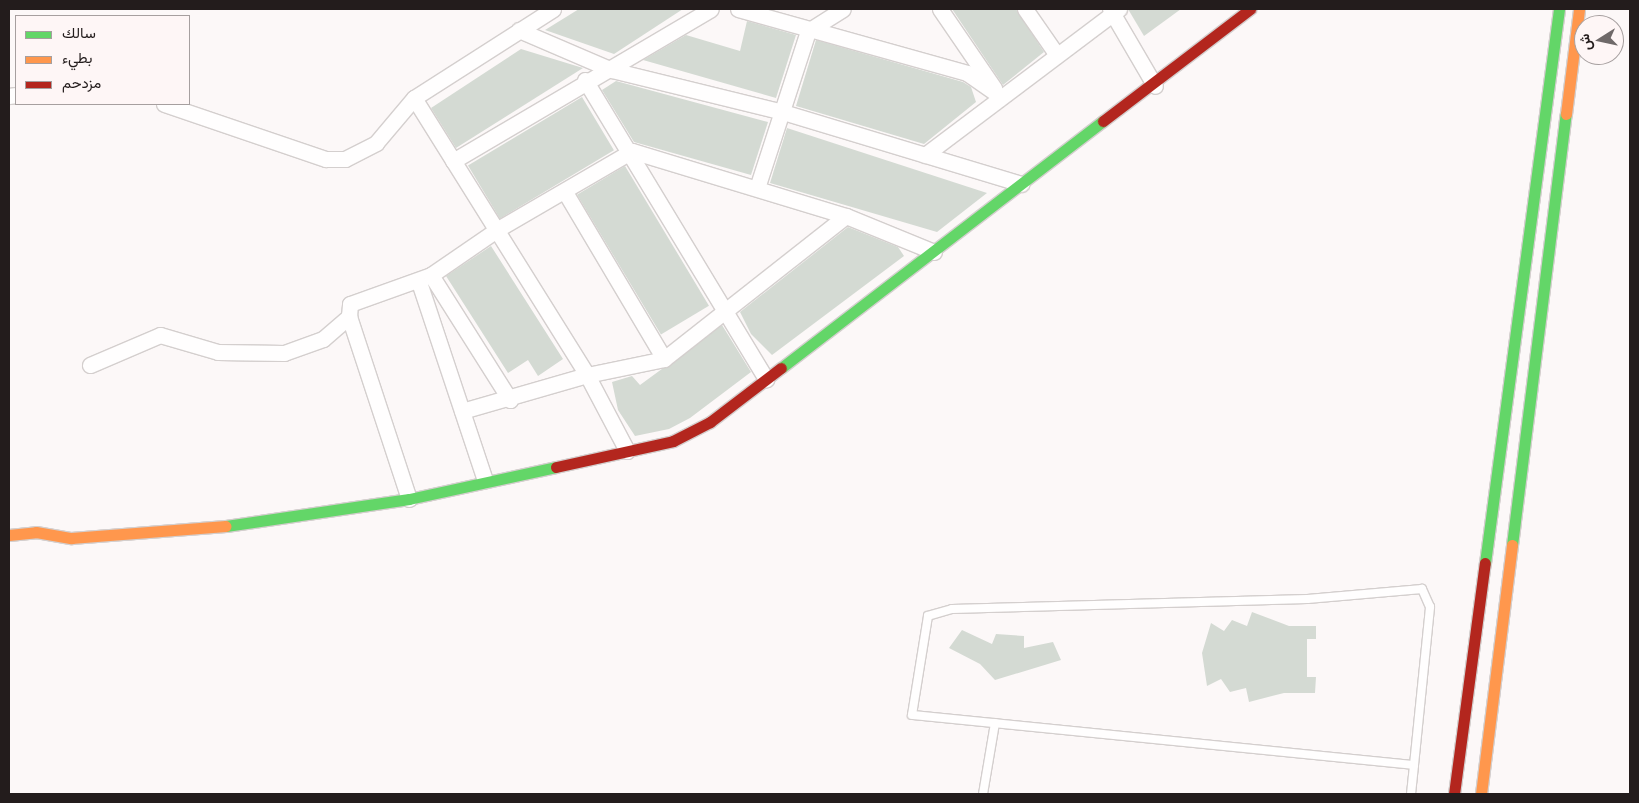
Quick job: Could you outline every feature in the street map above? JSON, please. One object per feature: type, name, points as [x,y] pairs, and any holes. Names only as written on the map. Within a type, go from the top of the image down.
[{"type":"main road","points":[[9,535],[36,532],[71,538],[235,525],[409,498],[485,480],[673,442],[710,422],[1021,184],[1154,86],[1250,9]]},
{"type":"main road","points":[[1454,794],[1560,9]]},
{"type":"main road","points":[[1481,794],[1579,9]]},
{"type":"street","points":[[167,105],[337,160],[376,143],[414,98],[553,9]]},
{"type":"street","points":[[453,162],[585,80],[612,70],[711,9]]},
{"type":"street","points":[[738,9],[808,31],[967,73],[999,95]]},
{"type":"street","points":[[757,188],[808,31],[843,9]]},
{"type":"street","points":[[940,9],[999,95]]},
{"type":"street","points":[[1026,9],[1057,55]]},
{"type":"street","points":[[925,154],[999,95],[1057,55],[1114,10],[1154,86]]},
{"type":"street","points":[[519,30],[612,70],[783,112],[1021,184]]},
{"type":"street","points":[[585,80],[632,151],[766,379]]},
{"type":"street","points":[[414,98],[453,162],[498,229],[587,375],[627,451]]},
{"type":"street","points":[[90,364],[160,335],[218,352],[284,353],[323,339],[349,316],[355,301],[425,278],[498,229],[565,192],[632,151],[846,216],[934,252]]},
{"type":"street","points":[[565,192],[664,359]]},
{"type":"street","points":[[462,412],[510,400],[587,375],[664,359],[727,313],[846,216]]},
{"type":"street","points":[[425,278],[510,400]]},
{"type":"street","points":[[425,278],[462,412],[485,480]]},
{"type":"street","points":[[349,316],[409,498]]},
{"type":"lane","points":[[1411,794],[1414,765],[1430,607],[1426,592],[1416,588],[1307,599],[952,609],[928,616],[912,715],[1414,765]]},
{"type":"lane","points":[[983,794],[995,723]]},
{"type":"building","points":[[579,9],[683,9],[614,54],[545,30]]},
{"type":"building","points":[[952,9],[1016,9],[1044,52],[1003,85]]},
{"type":"building","points":[[1128,9],[1181,9],[1144,36]]},
{"type":"building","points":[[747,21],[796,35],[776,98],[643,60],[686,35],[740,51]]},
{"type":"building","points":[[816,40],[963,82],[971,87],[976,102],[924,144],[796,106]]},
{"type":"building","points":[[521,49],[583,68],[456,148],[431,108]]},
{"type":"building","points":[[616,81],[768,122],[751,175],[634,142],[602,90]]},
{"type":"building","points":[[582,97],[614,150],[500,219],[468,166]]},
{"type":"building","points":[[787,128],[987,193],[937,232],[770,183]]},
{"type":"building","points":[[625,166],[709,306],[661,335],[577,195]]},
{"type":"building","points":[[848,227],[898,247],[904,256],[772,355],[751,334],[740,312]]},
{"type":"building","points":[[491,246],[563,359],[538,376],[528,360],[508,373],[446,276]]},
{"type":"building","points":[[722,325],[751,372],[690,418],[669,429],[635,436],[618,410],[612,382],[632,376],[640,385]]},
{"type":"building","points":[[1252,612],[1289,626],[1316,626],[1316,639],[1307,639],[1307,677],[1316,677],[1315,693],[1284,693],[1249,702],[1246,688],[1230,692],[1221,679],[1207,686],[1202,653],[1211,623],[1224,631],[1232,620],[1247,626]]},
{"type":"building","points":[[962,630],[992,644],[996,634],[1024,636],[1024,648],[1053,642],[1061,660],[995,680],[980,664],[949,648]]},
{"type":"traffic: fast","points":[[1485,563],[1559,9]]},
{"type":"traffic: fast","points":[[1512,545],[1566,114]]},
{"type":"traffic: fast","points":[[781,368],[1103,121]]},
{"type":"traffic: fast","points":[[226,526],[409,499],[556,467]]},
{"type":"traffic: slow","points":[[1566,114],[1579,9]]},
{"type":"traffic: slow","points":[[9,535],[36,532],[71,538],[226,526]]},
{"type":"traffic: slow","points":[[1481,794],[1512,545]]},
{"type":"traffic: jam","points":[[1103,121],[1250,9]]},
{"type":"traffic: jam","points":[[556,467],[673,441],[710,422],[781,368]]},
{"type":"traffic: jam","points":[[1454,794],[1485,563]]}]
